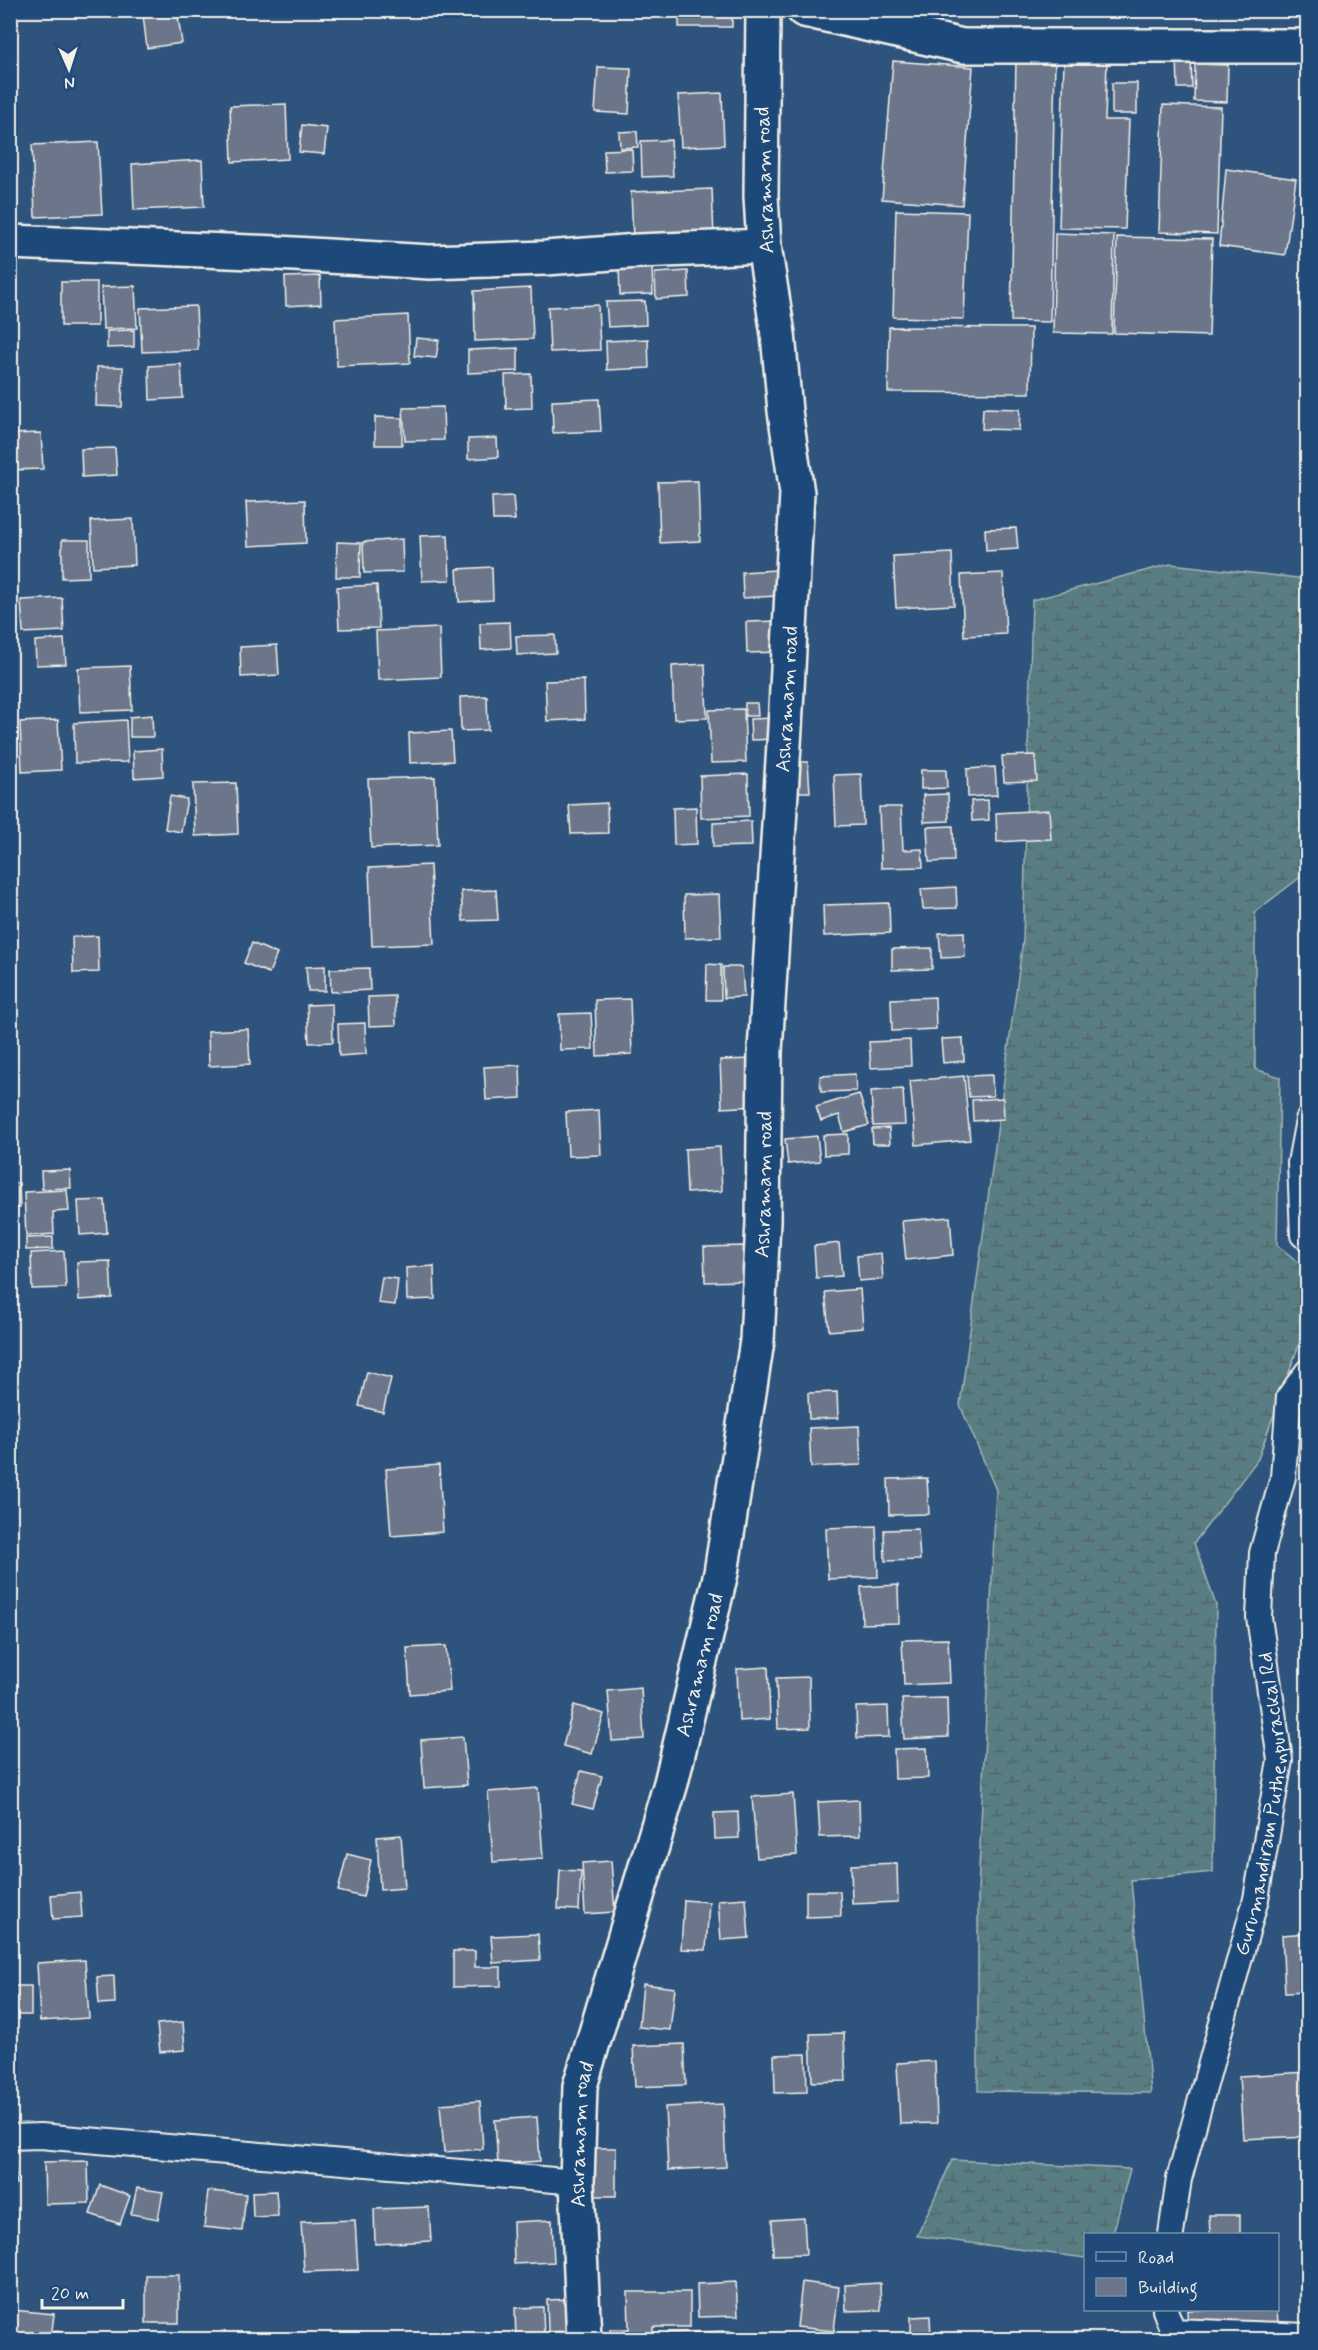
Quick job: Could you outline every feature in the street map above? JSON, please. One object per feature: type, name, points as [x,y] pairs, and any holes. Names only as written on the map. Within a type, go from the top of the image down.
[{"type":"main road","name":"Ashramam road","points":[[584,2340],[577,2182],[580,2086],[671,1783],[718,1584],[757,1341],[765,1051],[797,493],[785,411],[778,334],[764,246],[760,196],[763,10]]},
{"type":"main road","points":[[804,10],[963,46],[1308,46]]},
{"type":"main road","points":[[10,242],[430,262],[764,246]]},
{"type":"street","points":[[1308,1120],[1300,1163],[1304,1235],[1308,1238]]},
{"type":"street","name":"Gurumandiram Puthenpurackal Rd","points":[[1171,2233],[1179,2179],[1256,1899],[1280,1760],[1259,1617],[1262,1553],[1283,1477],[1289,1397],[1308,1371]]},
{"type":"street","points":[[10,2137],[52,2137],[577,2182]]},
{"type":"street","points":[[1165,2311],[1173,2331],[1308,2336]]},
{"type":"green space","points":[[1171,564],[1307,579],[1307,872],[1255,912],[1255,1069],[1280,1077],[1277,1245],[1307,1269],[1307,1322],[1258,1459],[1194,1543],[1216,1605],[1213,1872],[1131,1880],[1151,2093],[978,2091],[978,1892],[996,1490],[960,1405],[1023,940],[1032,600]]},
{"type":"green space","points":[[952,2160],[1130,2169],[1113,2233],[1084,2233],[1084,2258],[917,2236]]},
{"type":"building","points":[[177,10],[182,43],[147,48],[143,15]]},
{"type":"building","points":[[679,10],[732,10],[732,27],[679,27]]},
{"type":"building","points":[[1177,56],[1191,56],[1192,88],[1178,88]]},
{"type":"building","points":[[1016,59],[1055,59],[1050,322],[1011,321]]},
{"type":"building","points":[[1064,60],[1107,62],[1105,120],[1129,120],[1125,229],[1059,228]]},
{"type":"building","points":[[893,61],[973,67],[962,205],[882,199]]},
{"type":"building","points":[[1195,64],[1228,65],[1227,102],[1194,101]]},
{"type":"building","points":[[598,67],[631,68],[629,114],[595,112]]},
{"type":"building","points":[[1112,83],[1137,83],[1137,114],[1112,114]]},
{"type":"building","points":[[722,93],[724,145],[681,147],[678,95]]},
{"type":"building","points":[[286,104],[288,159],[232,162],[230,106]]},
{"type":"building","points":[[1163,105],[1221,107],[1217,234],[1159,232]]},
{"type":"building","points":[[302,125],[327,128],[324,154],[299,152]]},
{"type":"building","points":[[637,131],[638,147],[620,148],[619,132]]},
{"type":"building","points":[[671,140],[673,176],[642,177],[641,141]]},
{"type":"building","points":[[98,142],[102,214],[35,217],[32,145]]},
{"type":"building","points":[[632,149],[633,171],[605,172],[604,150]]},
{"type":"building","points":[[202,160],[204,207],[134,210],[132,164]]},
{"type":"building","points":[[1226,169],[1296,179],[1285,255],[1219,246]]},
{"type":"building","points":[[712,189],[714,237],[633,240],[631,192]]},
{"type":"building","points":[[896,210],[968,212],[964,319],[893,317]]},
{"type":"building","points":[[1055,233],[1114,235],[1112,334],[1053,333]]},
{"type":"building","points":[[1117,237],[1212,239],[1209,336],[1114,333]]},
{"type":"building","points":[[652,265],[653,294],[620,295],[619,266]]},
{"type":"building","points":[[688,271],[689,297],[656,299],[655,273]]},
{"type":"building","points":[[320,276],[321,304],[286,306],[285,277]]},
{"type":"building","points":[[61,282],[97,282],[97,326],[61,326]]},
{"type":"building","points":[[135,286],[137,328],[103,329],[101,287]]},
{"type":"building","points":[[531,288],[533,339],[475,341],[474,291]]},
{"type":"building","points":[[645,301],[646,325],[608,327],[606,302]]},
{"type":"building","points":[[598,305],[600,350],[550,352],[548,307]]},
{"type":"building","points":[[196,306],[198,350],[142,352],[140,308]]},
{"type":"building","points":[[408,315],[410,363],[337,366],[335,319]]},
{"type":"building","points":[[889,327],[1031,328],[1030,393],[888,392]]},
{"type":"building","points":[[134,330],[134,347],[107,348],[107,331]]},
{"type":"building","points":[[416,338],[439,340],[436,358],[414,356]]},
{"type":"building","points":[[648,339],[649,368],[607,370],[606,341]]},
{"type":"building","points":[[518,348],[518,371],[468,373],[468,350]]},
{"type":"building","points":[[181,364],[183,398],[150,400],[149,366]]},
{"type":"building","points":[[97,367],[123,367],[122,407],[96,406]]},
{"type":"building","points":[[531,374],[532,408],[506,409],[505,375]]},
{"type":"building","points":[[599,399],[601,431],[553,433],[552,401]]},
{"type":"building","points":[[443,407],[444,440],[405,441],[403,408]]},
{"type":"building","points":[[983,408],[1020,409],[1019,430],[982,429]]},
{"type":"building","points":[[375,417],[402,418],[402,445],[375,445]]},
{"type":"building","points":[[41,433],[43,469],[11,470],[10,434]]},
{"type":"building","points":[[497,438],[498,457],[468,459],[468,439]]},
{"type":"building","points":[[115,448],[117,475],[82,477],[81,449]]},
{"type":"building","points":[[698,481],[700,541],[660,543],[658,482]]},
{"type":"building","points":[[513,496],[515,520],[493,520],[492,497]]},
{"type":"building","points":[[305,500],[306,543],[248,546],[246,502]]},
{"type":"building","points":[[133,519],[135,565],[93,567],[91,521]]},
{"type":"building","points":[[1016,528],[1018,549],[986,551],[985,529]]},
{"type":"building","points":[[448,535],[450,580],[422,581],[420,536]]},
{"type":"building","points":[[402,539],[403,572],[364,573],[363,542]]},
{"type":"building","points":[[62,540],[89,540],[89,577],[62,578]]},
{"type":"building","points":[[337,542],[361,543],[360,577],[336,577]]},
{"type":"building","points":[[952,553],[954,605],[896,608],[893,556]]},
{"type":"building","points":[[492,567],[493,600],[459,602],[457,569]]},
{"type":"building","points":[[776,570],[777,596],[743,598],[742,572]]},
{"type":"building","points":[[1003,573],[1006,634],[964,636],[961,575]]},
{"type":"building","points":[[377,585],[379,628],[339,629],[337,587]]},
{"type":"building","points":[[62,598],[64,631],[23,633],[21,600]]},
{"type":"building","points":[[778,621],[780,652],[747,653],[746,622]]},
{"type":"building","points":[[510,622],[511,648],[481,650],[480,623]]},
{"type":"building","points":[[439,628],[441,677],[378,680],[376,631]]},
{"type":"building","points":[[555,635],[556,653],[517,655],[516,636]]},
{"type":"building","points":[[64,639],[66,664],[36,665],[35,641]]},
{"type":"building","points":[[277,645],[279,675],[241,677],[240,647]]},
{"type":"building","points":[[705,664],[707,718],[674,719],[672,666]]},
{"type":"building","points":[[130,666],[132,710],[80,712],[78,668]]},
{"type":"building","points":[[584,680],[585,719],[547,721],[545,681]]},
{"type":"building","points":[[487,696],[488,730],[461,731],[460,697]]},
{"type":"building","points":[[745,703],[757,703],[758,716],[745,716]]},
{"type":"building","points":[[744,709],[746,762],[711,763],[709,710]]},
{"type":"building","points":[[152,715],[153,737],[130,737],[130,717]]},
{"type":"building","points":[[775,718],[776,739],[751,740],[750,719]]},
{"type":"building","points":[[58,720],[61,770],[22,772],[20,722]]},
{"type":"building","points":[[126,720],[128,762],[75,763],[74,723]]},
{"type":"building","points":[[451,731],[453,761],[410,763],[409,733]]},
{"type":"building","points":[[162,749],[163,776],[134,778],[133,751]]},
{"type":"building","points":[[1035,755],[1037,781],[1004,782],[1002,756]]},
{"type":"building","points":[[786,762],[808,762],[810,792],[787,792]]},
{"type":"building","points":[[995,767],[997,795],[968,797],[967,769]]},
{"type":"building","points":[[921,770],[946,770],[947,788],[921,789]]},
{"type":"building","points":[[748,774],[749,816],[701,818],[700,776]]},
{"type":"building","points":[[861,774],[863,825],[836,826],[834,775]]},
{"type":"building","points":[[435,777],[438,845],[371,848],[368,779]]},
{"type":"building","points":[[236,783],[238,834],[195,836],[193,784]]},
{"type":"building","points":[[948,794],[949,821],[924,822],[923,795]]},
{"type":"building","points":[[170,796],[187,799],[181,832],[165,829]]},
{"type":"building","points":[[988,800],[989,820],[972,821],[971,801]]},
{"type":"building","points":[[607,803],[608,833],[571,834],[569,805]]},
{"type":"building","points":[[696,807],[697,844],[674,845],[673,808]]},
{"type":"building","points":[[879,807],[901,807],[903,850],[922,849],[923,867],[881,868]]},
{"type":"building","points":[[1049,810],[1051,839],[997,842],[996,813]]},
{"type":"building","points":[[751,821],[752,846],[713,847],[713,823]]},
{"type":"building","points":[[953,826],[954,861],[929,862],[927,827]]},
{"type":"building","points":[[430,865],[434,944],[372,946],[369,868]]},
{"type":"building","points":[[956,887],[957,908],[923,909],[921,889]]},
{"type":"building","points":[[496,890],[498,920],[463,921],[461,891]]},
{"type":"building","points":[[719,894],[721,937],[685,938],[684,895]]},
{"type":"building","points":[[889,903],[890,933],[824,936],[823,905]]},
{"type":"building","points":[[964,932],[965,957],[941,958],[939,933]]},
{"type":"building","points":[[98,936],[99,972],[73,973],[72,937]]},
{"type":"building","points":[[252,943],[277,954],[269,973],[244,963]]},
{"type":"building","points":[[932,948],[932,969],[892,970],[892,949]]},
{"type":"building","points":[[707,964],[721,965],[721,1000],[706,1000]]},
{"type":"building","points":[[325,966],[325,991],[308,991],[306,967]]},
{"type":"building","points":[[723,967],[742,967],[744,997],[724,998]]},
{"type":"building","points":[[369,968],[370,990],[331,992],[330,969]]},
{"type":"building","points":[[395,996],[396,1025],[369,1026],[368,997]]},
{"type":"building","points":[[935,997],[936,1029],[892,1031],[891,999]]},
{"type":"building","points":[[630,999],[632,1054],[597,1056],[595,1000]]},
{"type":"building","points":[[332,1004],[333,1042],[309,1043],[307,1005]]},
{"type":"building","points":[[591,1013],[593,1049],[560,1050],[559,1014]]},
{"type":"building","points":[[365,1023],[366,1054],[339,1056],[338,1024]]},
{"type":"building","points":[[248,1029],[250,1064],[209,1066],[208,1031]]},
{"type":"building","points":[[963,1038],[964,1061],[943,1063],[941,1039]]},
{"type":"building","points":[[910,1040],[911,1066],[871,1068],[869,1042]]},
{"type":"building","points":[[756,1059],[758,1106],[722,1108],[720,1060]]},
{"type":"building","points":[[520,1065],[521,1098],[486,1100],[484,1067]]},
{"type":"building","points":[[855,1074],[856,1091],[821,1092],[820,1076]]},
{"type":"building","points":[[992,1075],[993,1096],[969,1097],[967,1076]]},
{"type":"building","points":[[964,1076],[970,1140],[916,1145],[910,1081]]},
{"type":"building","points":[[903,1089],[905,1125],[873,1126],[871,1091]]},
{"type":"building","points":[[859,1094],[869,1125],[844,1132],[839,1115],[821,1121],[816,1107]]},
{"type":"building","points":[[1003,1098],[1004,1119],[973,1121],[972,1100]]},
{"type":"building","points":[[599,1110],[601,1155],[568,1156],[566,1112]]},
{"type":"building","points":[[889,1128],[890,1144],[873,1144],[872,1129]]},
{"type":"building","points":[[848,1134],[848,1154],[824,1155],[823,1135]]},
{"type":"building","points":[[817,1136],[820,1161],[788,1164],[785,1139]]},
{"type":"building","points":[[720,1147],[722,1191],[687,1193],[685,1149]]},
{"type":"building","points":[[70,1170],[71,1188],[42,1189],[41,1171]]},
{"type":"building","points":[[19,1183],[20,1208],[10,1208],[10,1184]]},
{"type":"building","points":[[67,1190],[69,1211],[53,1212],[54,1234],[26,1236],[24,1192]]},
{"type":"building","points":[[105,1200],[107,1233],[80,1235],[78,1201]]},
{"type":"building","points":[[950,1217],[953,1255],[906,1260],[902,1221]]},
{"type":"building","points":[[53,1237],[53,1249],[26,1250],[26,1238]]},
{"type":"building","points":[[839,1243],[842,1276],[816,1278],[814,1246]]},
{"type":"building","points":[[744,1246],[745,1281],[705,1282],[704,1247]]},
{"type":"building","points":[[64,1251],[66,1288],[32,1289],[31,1253]]},
{"type":"building","points":[[881,1253],[883,1279],[859,1281],[857,1256]]},
{"type":"building","points":[[110,1261],[112,1298],[79,1300],[77,1262]]},
{"type":"building","points":[[434,1266],[435,1299],[407,1300],[406,1268]]},
{"type":"building","points":[[382,1277],[398,1279],[395,1305],[378,1303]]},
{"type":"building","points":[[860,1289],[863,1328],[829,1331],[825,1292]]},
{"type":"building","points":[[367,1372],[391,1378],[383,1412],[359,1406]]},
{"type":"building","points":[[837,1392],[838,1418],[809,1419],[808,1393]]},
{"type":"building","points":[[859,1426],[861,1465],[811,1467],[809,1428]]},
{"type":"building","points":[[439,1465],[443,1532],[391,1536],[386,1469]]},
{"type":"building","points":[[927,1478],[929,1514],[889,1515],[888,1479]]},
{"type":"building","points":[[876,1526],[878,1577],[828,1579],[826,1528]]},
{"type":"building","points":[[918,1529],[920,1560],[885,1561],[884,1530]]},
{"type":"building","points":[[898,1585],[899,1623],[862,1624],[861,1587]]},
{"type":"building","points":[[948,1639],[950,1683],[904,1685],[902,1640]]},
{"type":"building","points":[[446,1646],[450,1691],[410,1694],[407,1648]]},
{"type":"building","points":[[768,1667],[770,1719],[739,1721],[737,1669]]},
{"type":"building","points":[[809,1677],[810,1728],[778,1729],[776,1678]]},
{"type":"building","points":[[641,1688],[644,1739],[612,1741],[608,1691]]},
{"type":"building","points":[[947,1698],[948,1737],[904,1739],[902,1699]]},
{"type":"building","points":[[574,1705],[604,1714],[592,1754],[563,1746]]},
{"type":"building","points":[[888,1706],[889,1737],[857,1738],[856,1707]]},
{"type":"building","points":[[463,1737],[467,1785],[424,1788],[421,1740]]},
{"type":"building","points":[[927,1748],[928,1778],[895,1779],[894,1749]]},
{"type":"building","points":[[581,1771],[602,1776],[593,1809],[572,1804]]},
{"type":"building","points":[[538,1788],[543,1858],[493,1862],[488,1792]]},
{"type":"building","points":[[793,1794],[797,1855],[757,1858],[752,1797]]},
{"type":"building","points":[[859,1800],[860,1836],[820,1837],[818,1802]]},
{"type":"building","points":[[1302,1811],[1308,1811],[1308,1847],[1301,1846]]},
{"type":"building","points":[[738,1812],[739,1838],[715,1839],[714,1813]]},
{"type":"building","points":[[401,1835],[405,1888],[380,1890],[377,1837]]},
{"type":"building","points":[[347,1854],[371,1860],[363,1897],[338,1891]]},
{"type":"building","points":[[611,1861],[615,1912],[585,1914],[582,1863]]},
{"type":"building","points":[[897,1863],[898,1902],[852,1904],[851,1865]]},
{"type":"building","points":[[560,1870],[581,1871],[579,1910],[558,1909]]},
{"type":"building","points":[[806,1891],[840,1891],[841,1916],[806,1917]]},
{"type":"building","points":[[80,1892],[82,1917],[53,1919],[51,1895]]},
{"type":"building","points":[[746,1898],[749,1938],[721,1940],[718,1900]]},
{"type":"building","points":[[684,1900],[709,1902],[706,1950],[681,1949]]},
{"type":"building","points":[[1308,1933],[1308,1992],[1285,1993],[1282,1935]]},
{"type":"building","points":[[538,1934],[540,1960],[493,1963],[491,1936]]},
{"type":"building","points":[[453,1951],[475,1951],[475,1967],[501,1967],[501,1986],[453,1987]]},
{"type":"building","points":[[85,1960],[89,2018],[40,2021],[37,1963]]},
{"type":"building","points":[[114,1976],[115,2003],[99,2004],[97,1977]]},
{"type":"building","points":[[643,1984],[675,1988],[670,2030],[639,2027]]},
{"type":"building","points":[[10,1986],[31,1986],[31,2015],[10,2015]]},
{"type":"building","points":[[183,2022],[185,2050],[160,2052],[157,2024]]},
{"type":"building","points":[[844,2033],[846,2081],[812,2082],[810,2034]]},
{"type":"building","points":[[684,2044],[686,2085],[635,2087],[633,2046]]},
{"type":"building","points":[[806,2054],[807,2092],[775,2093],[774,2055]]},
{"type":"building","points":[[935,2061],[937,2123],[900,2124],[897,2063]]},
{"type":"building","points":[[1308,2072],[1308,2136],[1243,2139],[1239,2076]]},
{"type":"building","points":[[480,2101],[483,2149],[444,2152],[440,2104]]},
{"type":"building","points":[[723,2104],[726,2167],[668,2170],[665,2107]]},
{"type":"building","points":[[537,2117],[540,2161],[498,2164],[495,2120]]},
{"type":"building","points":[[587,2148],[616,2148],[616,2196],[588,2196]]},
{"type":"building","points":[[14,2153],[16,2184],[10,2184],[10,2154]]},
{"type":"building","points":[[88,2161],[89,2203],[45,2204],[44,2162]]},
{"type":"building","points":[[100,2185],[130,2196],[120,2224],[90,2214]]},
{"type":"building","points":[[137,2188],[163,2192],[158,2219],[131,2214]]},
{"type":"building","points":[[208,2191],[246,2194],[242,2231],[204,2227]]},
{"type":"building","points":[[276,2191],[278,2216],[253,2217],[252,2192]]},
{"type":"building","points":[[429,2207],[431,2241],[375,2244],[374,2209]]},
{"type":"building","points":[[1209,2215],[1240,2215],[1240,2233],[1210,2233]]},
{"type":"building","points":[[804,2218],[806,2254],[773,2255],[772,2220]]},
{"type":"building","points":[[355,2220],[358,2270],[304,2272],[301,2222]]},
{"type":"building","points":[[552,2220],[554,2262],[514,2264],[513,2222]]},
{"type":"building","points":[[146,2275],[179,2275],[179,2323],[146,2323]]},
{"type":"building","points":[[736,2282],[738,2316],[698,2317],[697,2284]]},
{"type":"building","points":[[802,2282],[839,2287],[834,2331],[797,2327]]},
{"type":"building","points":[[880,2283],[881,2310],[846,2311],[845,2285]]},
{"type":"building","points":[[628,2292],[690,2292],[690,2327],[653,2327],[653,2340],[610,2340],[610,2329],[629,2329]]},
{"type":"building","points":[[574,2299],[575,2331],[548,2332],[547,2300]]},
{"type":"building","points":[[543,2307],[544,2340],[516,2340],[515,2308]]},
{"type":"building","points":[[12,2310],[54,2314],[52,2331],[83,2334],[83,2340],[10,2340]]},
{"type":"building","points":[[1187,2311],[1277,2311],[1278,2323],[1188,2328]]},
{"type":"building","points":[[930,2316],[931,2338],[911,2339],[911,2317]]},
{"type":"building","points":[[730,2331],[731,2340],[667,2340],[667,2333]]}]
